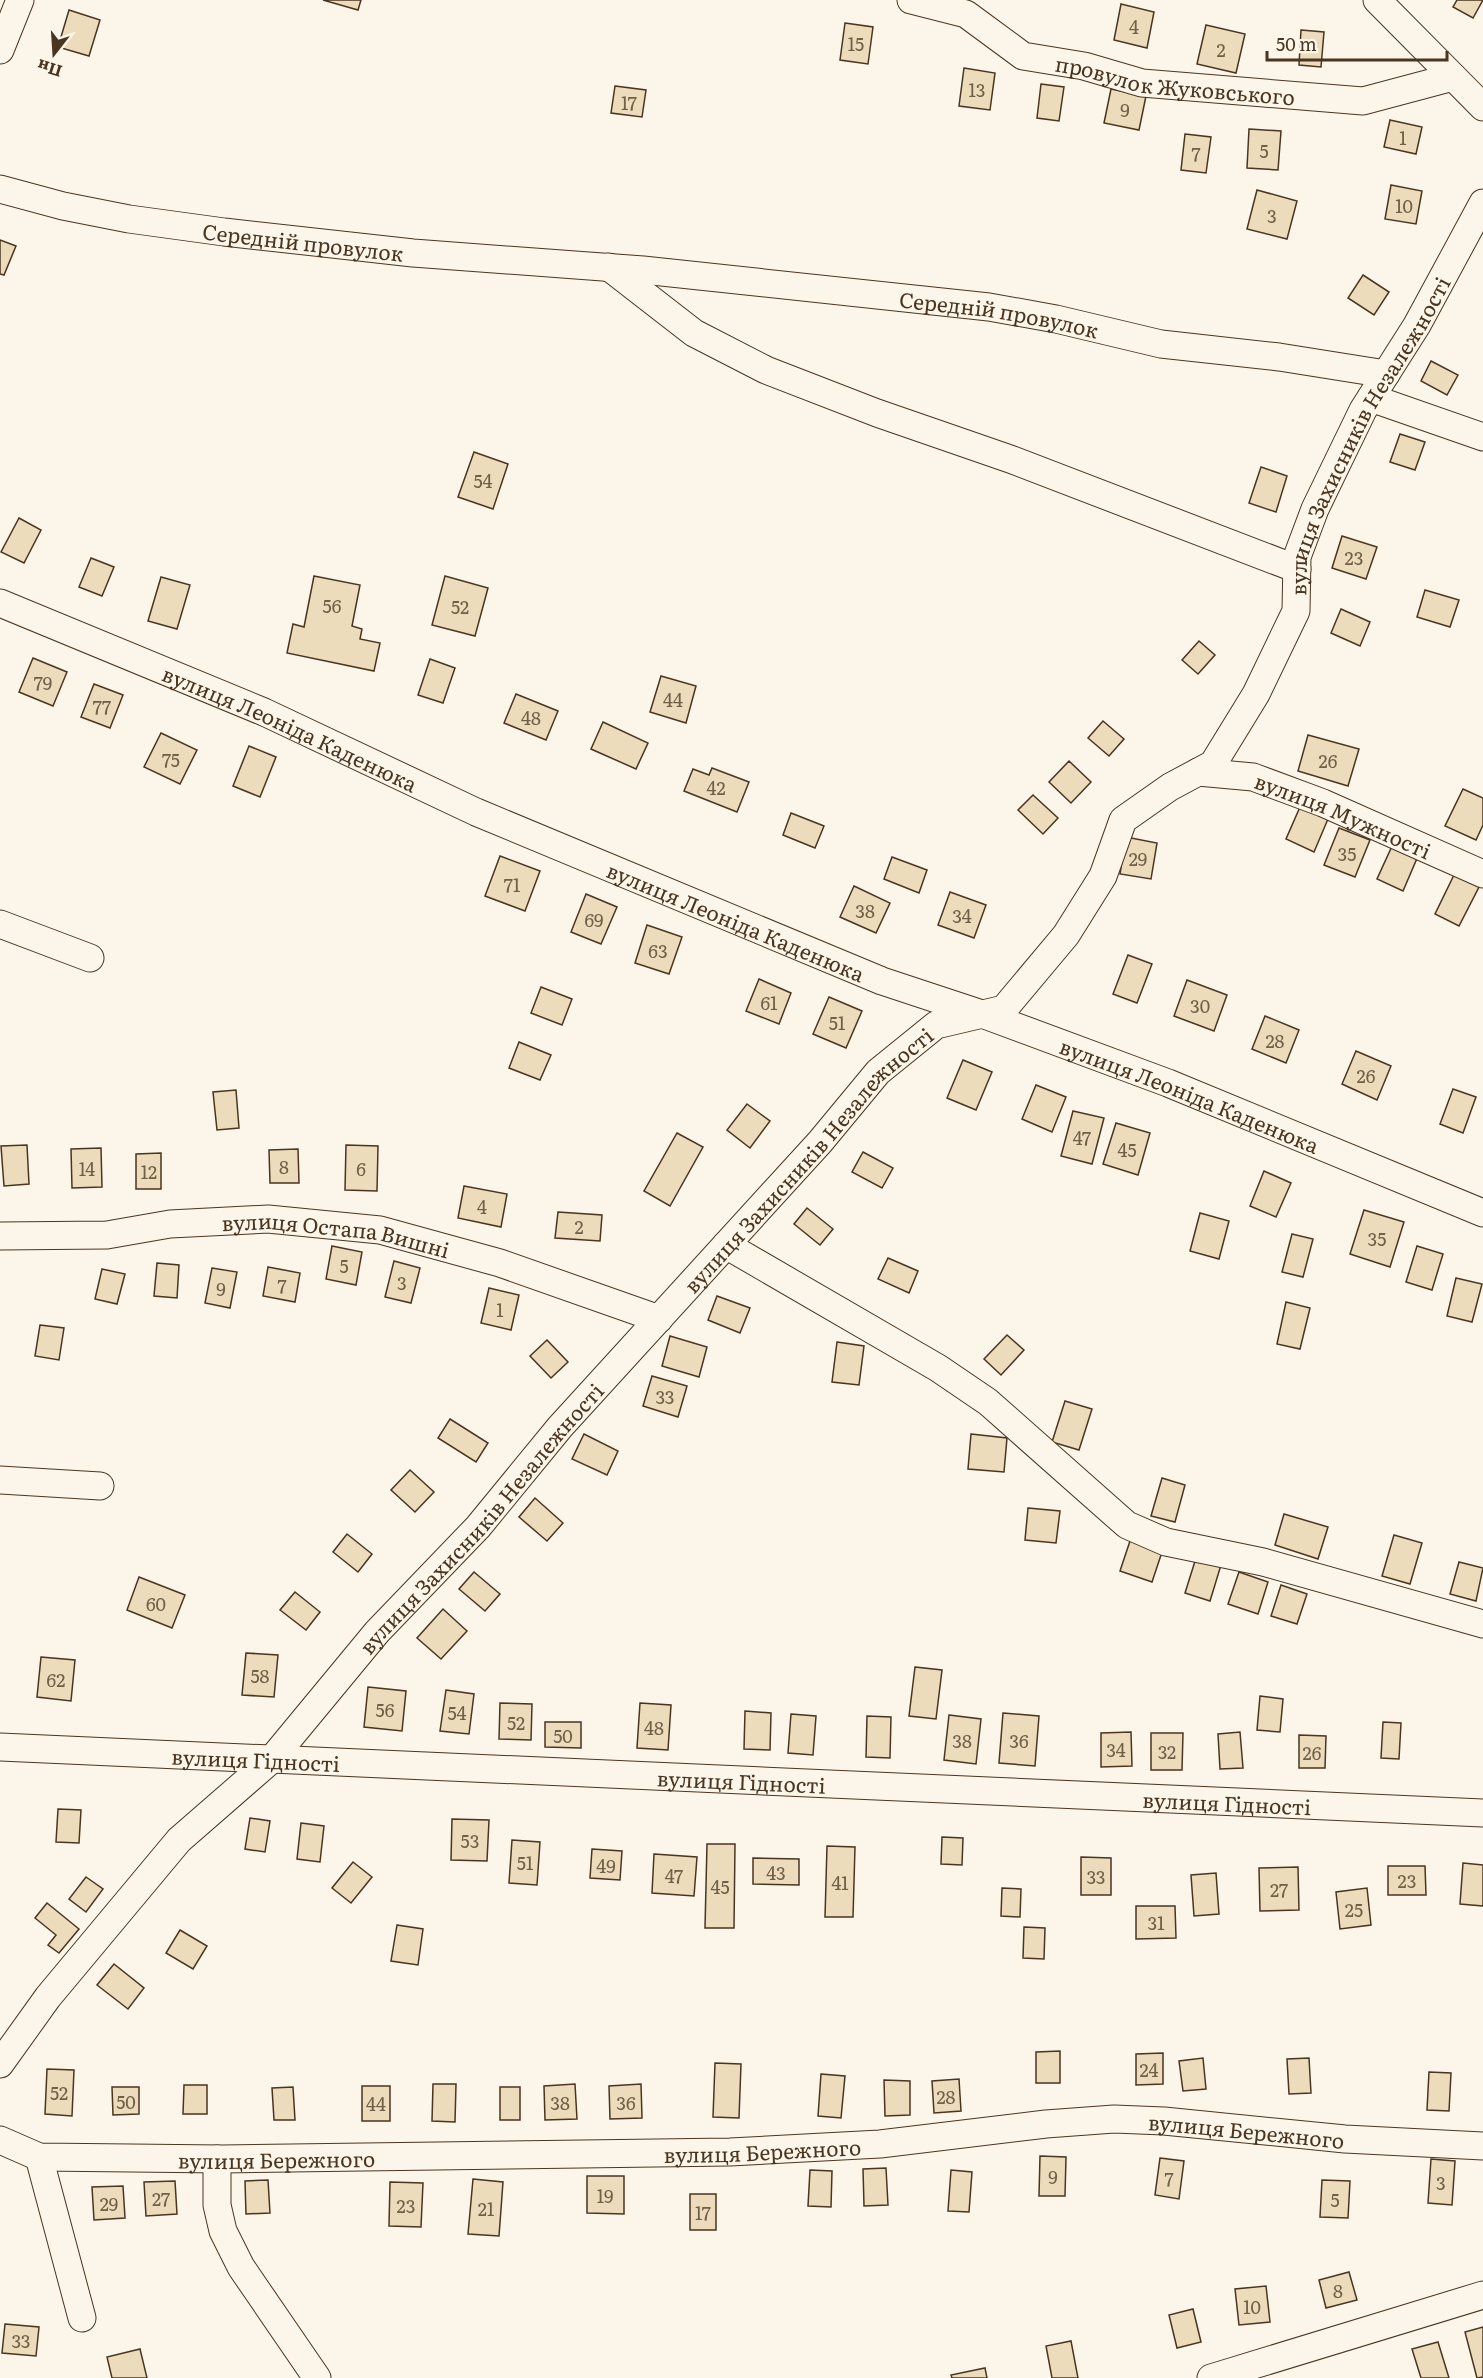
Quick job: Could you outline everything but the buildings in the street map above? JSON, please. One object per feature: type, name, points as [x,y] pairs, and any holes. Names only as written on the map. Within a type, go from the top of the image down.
[{"type":"street","points":[[0,50],[20,0]]},
{"type":"street","name":"провулок Жуковського","points":[[911,0],[967,7],[1023,56],[1084,66],[1142,82],[1364,101],[1453,77]]},
{"type":"street","points":[[1377,0],[1483,107]]},
{"type":"street","name":"Середній провулок","points":[[0,189],[63,206],[129,219],[224,232],[414,253],[609,267],[989,307],[1056,319],[1161,344],[1279,357],[1386,374]]},
{"type":"street","name":"вулиця Захисників Незалежності","points":[[0,2064],[48,1996],[179,1840],[272,1759],[377,1632],[478,1527],[560,1426],[820,1142],[878,1072],[936,1025],[1004,1009],[1066,935],[1103,876],[1123,820],[1213,764],[1256,694],[1296,611],[1297,556],[1316,508],[1371,398],[1417,325],[1483,203]]},
{"type":"street","points":[[609,267],[694,333],[766,370],[877,413],[1010,459],[1297,569]]},
{"type":"street","points":[[1371,398],[1483,437]]},
{"type":"street","name":"вулиця Леоніда Каденюка","points":[[0,603],[264,712],[476,812],[882,981],[982,1014],[1168,1083],[1483,1213]]},
{"type":"street","name":"вулиця Мужності","points":[[1198,772],[1253,777],[1323,803],[1483,874]]},
{"type":"street","points":[[0,924],[90,958]]},
{"type":"street","name":"вулиця Остапа Вишні","points":[[0,1236],[107,1235],[170,1224],[268,1219],[380,1230],[500,1263],[659,1318]]},
{"type":"street","points":[[726,1245],[938,1368],[972,1391],[1127,1525],[1166,1542],[1263,1562],[1483,1624]]},
{"type":"street","points":[[0,1480],[100,1486]]},
{"type":"street","name":"вулиця Гідності","points":[[0,1747],[1483,1813]]},
{"type":"street","name":"вулиця Бережного","points":[[0,2140],[39,2157],[217,2159],[730,2152],[880,2144],[1046,2124],[1114,2119],[1164,2121],[1345,2139],[1483,2146]]},
{"type":"street","points":[[39,2157],[82,2318]]},
{"type":"street","points":[[217,2159],[217,2205],[223,2231],[241,2267],[317,2378]]},
{"type":"street","points":[[1211,2378],[1483,2295]]}]
